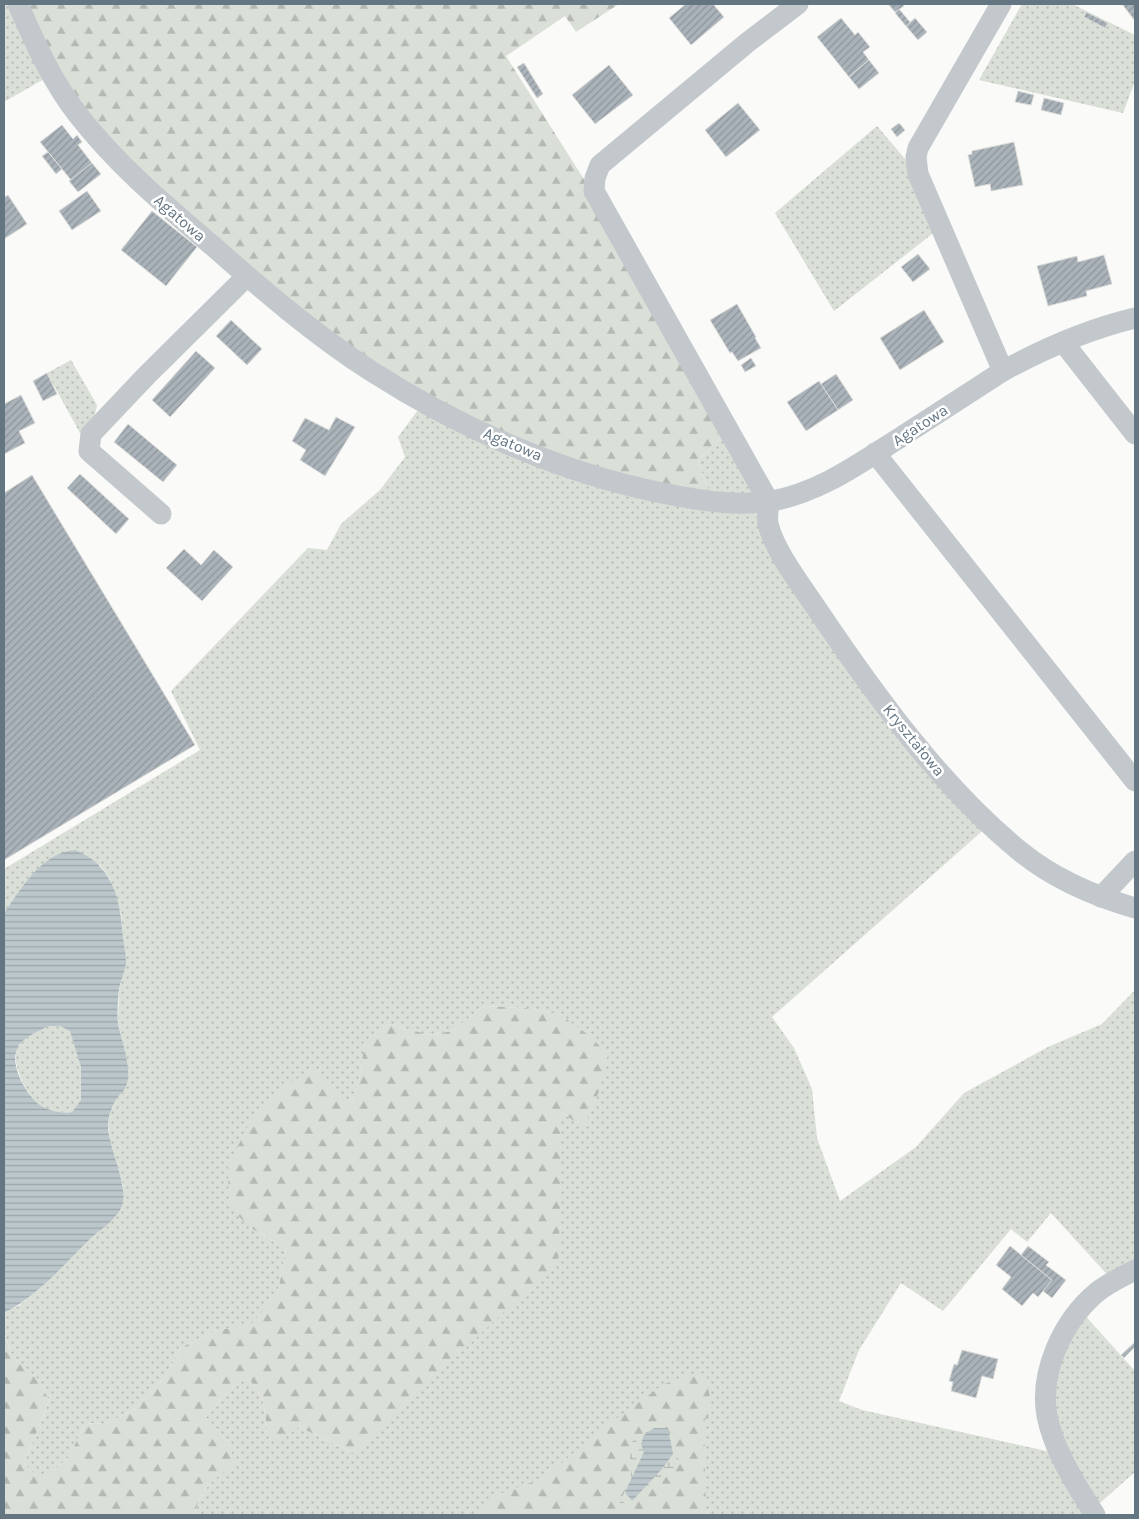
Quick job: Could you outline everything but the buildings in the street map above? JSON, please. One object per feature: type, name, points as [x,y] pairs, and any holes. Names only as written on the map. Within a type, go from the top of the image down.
[{"type":"street","name":"Agatowa","points":[[18,4],[51,75],[102,144],[148,190],[247,276],[316,331],[372,371],[435,408],[534,454],[583,472],[634,487],[712,501],[744,503],[769,502],[797,495],[875,453],[1003,371],[1062,342],[1135,318]]},
{"type":"street","points":[[769,502],[594,191],[595,178],[600,165],[748,42],[798,4]]},
{"type":"street","points":[[1001,4],[918,148],[916,166],[1003,371]]},
{"type":"street","points":[[161,514],[89,451],[91,434],[147,375],[247,276]]},
{"type":"street","points":[[1062,342],[1135,434]]},
{"type":"street","points":[[875,453],[1135,781]]},
{"type":"street","name":"Kryształowa","points":[[769,502],[768,524],[785,562],[842,646],[940,773],[990,825],[1022,853],[1059,877],[1088,892],[1135,908]]},
{"type":"street","points":[[1101,897],[1135,861]]},
{"type":"street","points":[[1095,1515],[1071,1475],[1052,1433],[1047,1414],[1048,1380],[1062,1335],[1072,1321],[1096,1294],[1113,1281],[1135,1270]]},
{"type":"green space","points":[[4,4],[18,4],[51,75],[4,102]]},
{"type":"green space","points":[[18,4],[619,4],[576,32],[565,16],[506,56],[599,203],[728,429],[698,461],[712,501],[583,472],[372,371],[109,152]]},
{"type":"green space","points":[[1022,4],[1072,4],[1135,35],[1135,81],[1123,113],[979,80]]},
{"type":"green space","points":[[877,126],[918,174],[941,227],[834,311],[775,213]]},
{"type":"green space","points":[[71,360],[97,405],[93,423],[80,433],[47,373]]},
{"type":"green space","points":[[424,402],[712,500],[698,461],[728,429],[785,561],[989,825],[772,1017],[794,1048],[812,1089],[817,1138],[840,1201],[916,1147],[964,1093],[1048,1047],[1102,1024],[1135,990],[1135,1270],[1113,1281],[1051,1213],[1027,1242],[1011,1229],[943,1311],[901,1283],[859,1350],[839,1401],[862,1410],[1060,1454],[1046,1396],[1080,1310],[1135,1371],[1135,1472],[1092,1510],[1095,1515],[195,1515],[204,1491],[214,1480],[234,1465],[229,1442],[205,1417],[235,1385],[249,1378],[263,1400],[268,1435],[299,1427],[354,1453],[560,1215],[560,1112],[584,1126],[561,1015],[526,1008],[484,1006],[452,1031],[429,1035],[388,1024],[365,1042],[359,1081],[351,1104],[249,1227],[286,1249],[277,1296],[251,1325],[215,1331],[180,1348],[166,1376],[135,1409],[106,1424],[85,1423],[69,1457],[42,1481],[24,1464],[49,1401],[40,1381],[13,1358],[4,1333],[4,1313],[20,1305],[39,1289],[117,1215],[123,1185],[110,1141],[108,1122],[117,1098],[126,1086],[127,1060],[118,1022],[119,990],[126,962],[121,914],[110,879],[100,865],[30,877],[4,913],[4,869],[200,750],[171,691],[308,548],[327,550],[341,524],[380,490],[405,457],[398,437]]},
{"type":"green space","points":[[484,1006],[526,1008],[561,1015],[591,1037],[608,1055],[600,1089],[584,1127],[560,1112],[558,1261],[354,1453],[299,1427],[276,1443],[268,1435],[263,1400],[249,1378],[235,1385],[205,1417],[229,1442],[235,1465],[214,1480],[204,1491],[195,1515],[4,1515],[4,1333],[13,1358],[40,1381],[49,1401],[24,1464],[42,1481],[69,1457],[85,1423],[106,1424],[135,1409],[166,1376],[180,1348],[215,1331],[251,1324],[277,1296],[286,1249],[249,1227],[229,1206],[228,1166],[250,1122],[286,1086],[312,1070],[351,1104],[359,1081],[365,1041],[388,1024],[430,1035],[452,1031]]},
{"type":"green space","points":[[47,1026],[60,1026],[71,1031],[81,1067],[81,1100],[72,1112],[53,1111],[36,1102],[24,1085],[18,1069],[16,1055],[19,1045],[26,1038]]},
{"type":"green space","points":[[706,1373],[712,1411],[704,1421],[706,1515],[552,1515],[549,1513],[543,1515],[476,1515],[488,1498],[544,1478],[602,1429],[664,1384],[690,1375]]},
{"type":"green space","points":[[654,1428],[668,1428],[673,1454],[682,1462],[656,1486],[645,1487],[632,1501],[616,1512],[631,1476],[632,1463],[627,1451],[634,1439]]},
{"type":"shaded area","points":[[75,850],[88,856],[98,865],[112,885],[120,909],[126,963],[119,989],[118,1019],[126,1054],[128,1079],[125,1088],[117,1098],[108,1123],[111,1144],[121,1179],[123,1200],[121,1208],[111,1221],[39,1289],[4,1313],[4,913],[34,873],[52,858]],"holes":[[[48,1026],[60,1026],[70,1031],[81,1067],[81,1100],[72,1112],[53,1111],[36,1102],[23,1085],[15,1062],[17,1049],[26,1038]]]},
{"type":"shaded area","points":[[654,1428],[668,1428],[673,1454],[662,1469],[632,1501],[625,1492],[644,1452],[641,1444],[644,1435]]}]
